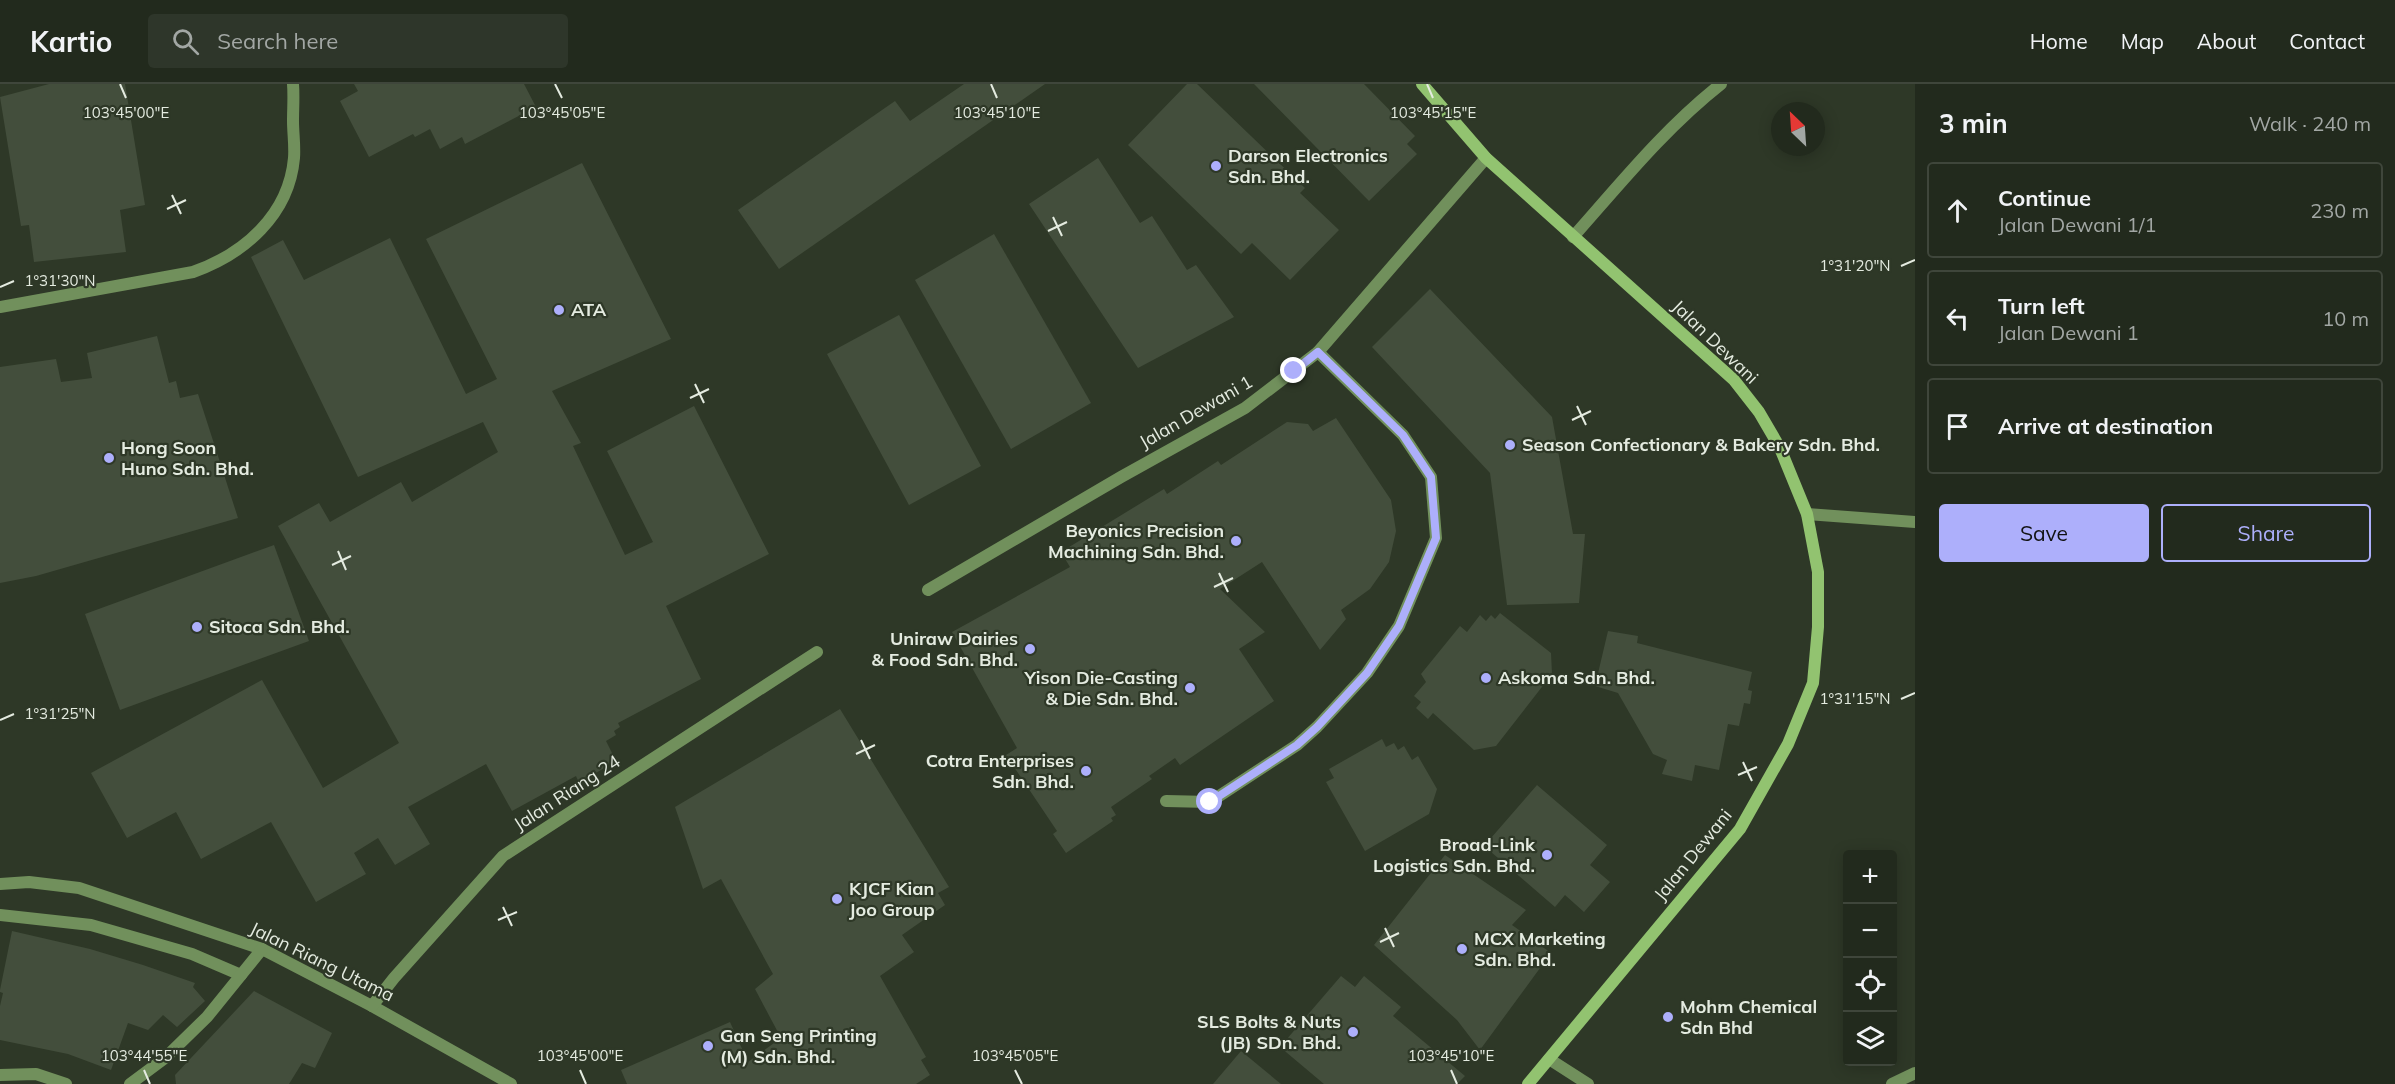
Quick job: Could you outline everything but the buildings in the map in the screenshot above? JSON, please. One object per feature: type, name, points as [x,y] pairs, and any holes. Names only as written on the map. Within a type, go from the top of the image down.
[{"type":"street","points":[[0,307],[193,272],[213,265],[238,251],[270,220],[291,174],[294,158],[292,84]]},
{"type":"street","name":"Jalan Dewani","points":[[1422,84],[1486,158],[1734,380],[1759,412],[1780,448],[1807,514],[1818,572],[1818,627],[1813,683],[1788,744],[1740,829],[1528,1084]]},
{"type":"street","points":[[1573,237],[1630,170],[1658,145],[1689,109],[1721,84]]},
{"type":"street","name":"Jalan Dewani 1","points":[[928,590],[1121,477],[1245,408],[1318,352],[1486,158]]},
{"type":"street","points":[[1166,801],[1210,802],[1297,745],[1317,727],[1367,673],[1399,626],[1436,538],[1431,477],[1403,435],[1318,352]]},
{"type":"street","points":[[1807,514],[1915,522]]},
{"type":"street","name":"Jalan Riang 24","points":[[372,1006],[503,856],[817,652]]},
{"type":"street","name":"Jalan Riang Utama","points":[[0,884],[29,882],[79,888],[262,949],[372,1006],[511,1084]]},
{"type":"street","points":[[0,915],[91,925],[192,954],[242,975]]},
{"type":"street","points":[[130,1084],[165,1058],[207,1017],[262,949]]},
{"type":"street","points":[[1549,1059],[1588,1084]]},
{"type":"street","points":[[1893,1084],[1915,1072]]},
{"type":"street","points":[[0,1075],[36,1074],[66,1084]]},
{"type":"place","name":"Darson Electronics Sdn. Bhd.","points":[[1216,166]]},
{"type":"place","name":"ATA","points":[[559,310]]},
{"type":"place","name":"Season Confectionary & Bakery Sdn. Bhd.","points":[[1510,445]]},
{"type":"place","name":"Hong Soon Huno Sdn. Bhd.","points":[[109,458]]},
{"type":"place","name":"Beyonics Precision Machining Sdn. Bhd.","points":[[1236,541]]},
{"type":"place","name":"Sitoca Sdn. Bhd.","points":[[197,627]]},
{"type":"place","name":"Uniraw Dairies & Food Sdn. Bhd.","points":[[1030,649]]},
{"type":"place","name":"Askoma Sdn. Bhd.","points":[[1486,678]]},
{"type":"place","name":"Yison Die-Casting & Die Sdn. Bhd.","points":[[1190,688]]},
{"type":"place","name":"Cotra Enterprises Sdn. Bhd.","points":[[1086,771]]},
{"type":"place","name":"Broad-Link Logistics Sdn. Bhd.","points":[[1547,855]]},
{"type":"place","name":"KJCF Kian Joo Group","points":[[837,899]]},
{"type":"place","name":"MCX Marketing Sdn. Bhd.","points":[[1462,949]]},
{"type":"place","name":"Mohm Chemical Sdn Bhd","points":[[1668,1017]]},
{"type":"place","name":"SLS Bolts & Nuts (JB) SDn. Bhd.","points":[[1353,1032]]},
{"type":"place","name":"Gan Seng Printing (M) Sdn. Bhd.","points":[[708,1046]]},
{"type":"route","points":[[1210,802],[1297,745],[1367,673],[1399,626],[1436,538],[1431,477],[1403,435],[1318,352],[1294,371]]}]
